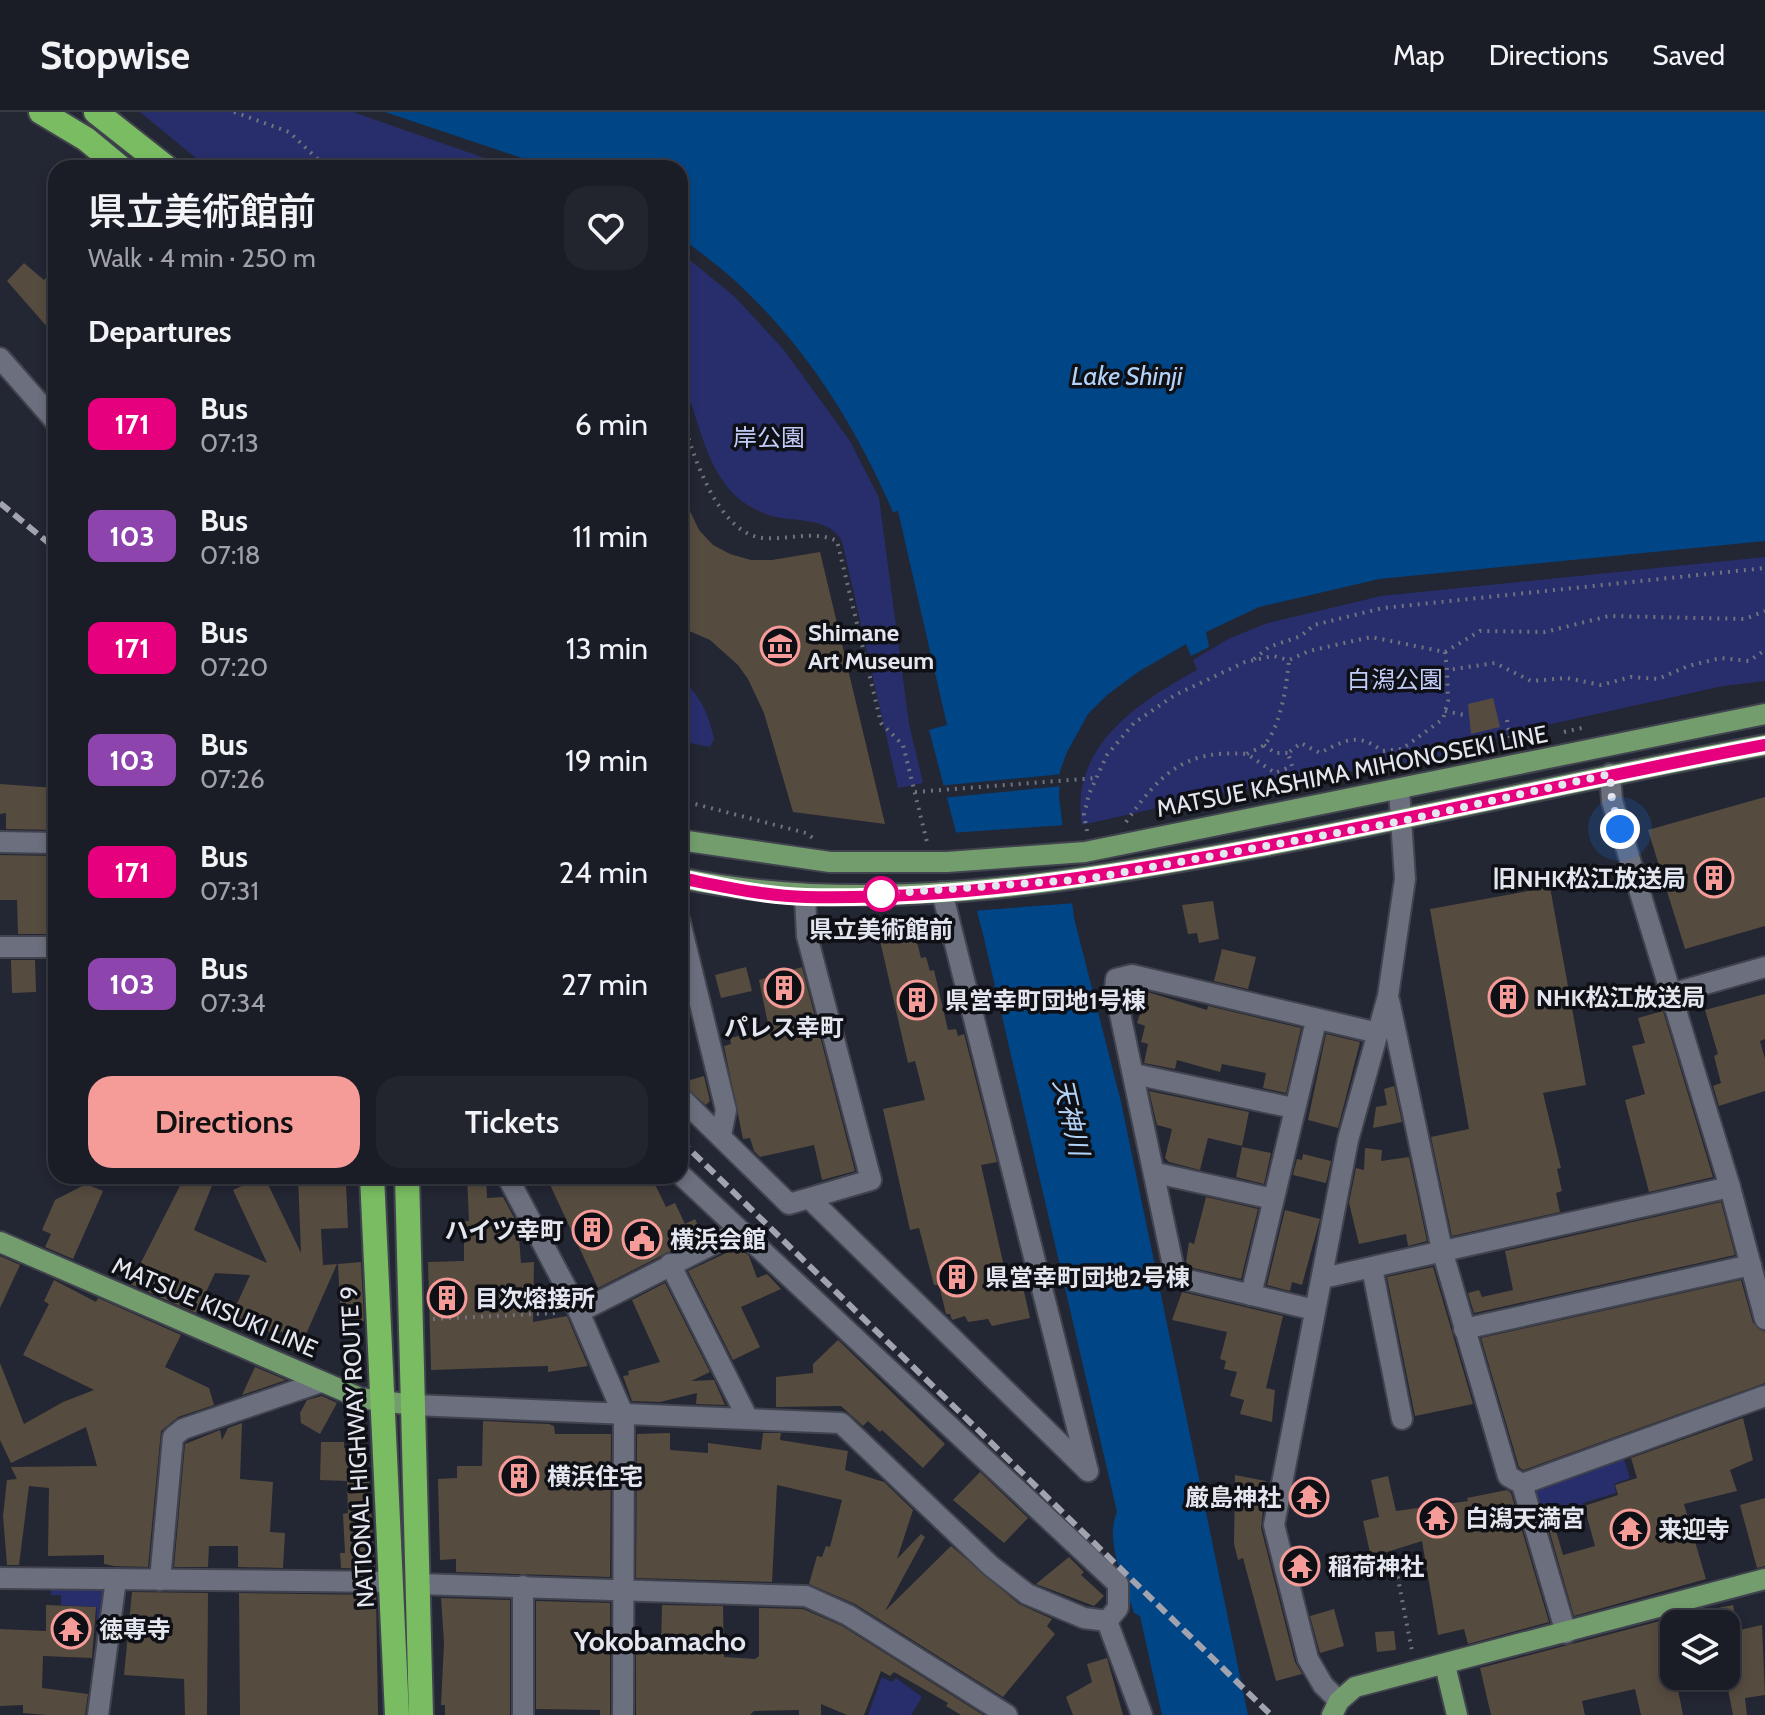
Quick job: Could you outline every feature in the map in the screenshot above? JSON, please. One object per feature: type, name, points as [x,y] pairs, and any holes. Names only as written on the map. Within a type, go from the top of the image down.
[{"type":"highway","points":[[41,112],[86,139],[111,160]]},
{"type":"highway","points":[[96,112],[157,160]]},
{"type":"highway","name":"NATIONAL HIGHWAY ROUTE 9","points":[[372,1184],[385,1401],[397,1715]]},
{"type":"highway","points":[[407,1184],[421,1715]]},
{"type":"main road","name":"MATSUE KASHIMA MIHONOSEKI LINE","points":[[688,841],[818,861],[947,862],[1086,842],[1765,714]]},
{"type":"main road","points":[[688,879],[805,897],[942,892],[1087,879],[1402,821],[1610,774],[1765,745]]},
{"type":"main road","name":"MATSUE KISUKI LINE","points":[[0,1242],[360,1398],[413,1405]]},
{"type":"main road","points":[[1336,1708],[1355,1687],[1765,1579]]},
{"type":"main road","points":[[1445,1665],[1457,1715]]},
{"type":"street","points":[[0,358],[48,413]]},
{"type":"street","points":[[1610,774],[1612,801],[1730,1187],[1765,1319]]},
{"type":"street","points":[[1336,1708],[1308,1659],[1274,1525],[1348,1140],[1388,996],[1405,879],[1398,781]]},
{"type":"street","points":[[0,842],[48,843]]},
{"type":"street","points":[[810,1199],[1088,1471],[942,892]]},
{"type":"street","points":[[688,1104],[789,1204],[871,1180],[807,936],[805,897]]},
{"type":"street","points":[[0,947],[48,947]]},
{"type":"street","points":[[688,955],[726,1110],[721,1135]]},
{"type":"street","points":[[1670,994],[1765,967]]},
{"type":"street","points":[[1315,1310],[1178,1275],[1115,990],[1120,976],[1132,975],[1316,1021],[1378,1033]]},
{"type":"street","points":[[1388,996],[1442,1250],[1464,1329],[1508,1476],[1522,1484],[1566,1633]]},
{"type":"street","points":[[1251,1295],[1316,1021]]},
{"type":"street","points":[[1134,1074],[1293,1108]]},
{"type":"street","points":[[1156,1173],[1273,1199]]},
{"type":"street","points":[[688,1182],[1118,1584],[1118,1608],[1107,1621]]},
{"type":"street","points":[[511,1184],[579,1312],[624,1416],[626,1591],[623,1715]]},
{"type":"street","points":[[1323,1278],[1730,1187]]},
{"type":"street","points":[[579,1312],[739,1231]]},
{"type":"street","points":[[670,1264],[748,1419]]},
{"type":"street","points":[[1464,1329],[1751,1265]]},
{"type":"street","points":[[1372,1268],[1402,1419]]},
{"type":"street","points":[[160,1580],[173,1437],[183,1429],[321,1382]]},
{"type":"street","points":[[1522,1484],[1765,1396]]},
{"type":"street","points":[[413,1405],[841,1423],[991,1566],[1027,1594],[1071,1614],[1107,1621]]},
{"type":"street","points":[[0,1578],[392,1582]]},
{"type":"street","points":[[98,1715],[116,1579]]},
{"type":"street","points":[[417,1584],[789,1593],[825,1601],[1007,1715]]},
{"type":"street","points":[[523,1586],[523,1715]]},
{"type":"street","points":[[1107,1621],[1142,1715]]},
{"type":"path","points":[[234,112],[289,132],[319,160]]},
{"type":"path","points":[[688,442],[712,495],[733,521],[760,538],[825,535],[837,541],[881,723],[903,745],[927,842]]},
{"type":"path","points":[[1086,842],[1084,815],[1096,778],[1107,755],[1134,723],[1175,695],[1252,660],[1269,647],[1301,636],[1314,625],[1383,608],[1765,568]]},
{"type":"path","points":[[1252,660],[1273,656],[1289,660],[1309,651],[1371,637],[1445,652],[1480,631],[1545,632],[1609,616],[1745,619],[1765,611]]},
{"type":"path","points":[[1447,670],[1495,663],[1531,681],[1567,678],[1601,685],[1631,677],[1658,679],[1688,666],[1721,658],[1749,661],[1765,650]]},
{"type":"path","points":[[1264,745],[1275,753],[1288,753],[1301,743],[1320,753],[1350,738],[1359,738],[1382,751],[1402,749],[1443,719],[1447,670],[1445,652]]},
{"type":"path","points":[[1125,824],[1160,777],[1176,765],[1210,756],[1247,754],[1264,745],[1285,696],[1289,660]]},
{"type":"path","points":[[1445,711],[1464,715]]},
{"type":"path","points":[[1507,720],[1511,744]]},
{"type":"path","points":[[1487,737],[1492,749]]},
{"type":"path","points":[[1392,752],[1398,781]]},
{"type":"path","points":[[1247,754],[1275,773],[1292,766],[1288,753]]},
{"type":"path","points":[[914,792],[1096,778]]},
{"type":"path","points":[[688,802],[806,833],[823,841]]},
{"type":"path","points":[[914,843],[936,842]]},
{"type":"path","points":[[411,1321],[579,1312]]},
{"type":"path","points":[[1393,1553],[1416,1673]]},
{"type":"green space","points":[[140,112],[353,112],[490,160],[198,160]]},
{"type":"green space","name":"岸公園","points":[[688,259],[735,297],[784,350],[850,441],[879,498],[909,724],[923,783],[898,788],[842,541],[835,532],[818,523],[766,514],[736,496],[710,457],[688,397]]},
{"type":"green space","name":"白潟公園","points":[[1765,557],[1765,681],[1723,686],[1520,731],[1438,757],[1232,791],[1082,825],[1081,797],[1086,772],[1112,730],[1152,697],[1197,670],[1193,660],[1230,638],[1268,623],[1381,596]]},
{"type":"green space","points":[[688,686],[706,714],[714,739],[710,747],[688,743]]},
{"type":"green space","points":[[1624,1459],[1630,1478],[1614,1484],[1616,1493],[1583,1503],[1583,1507],[1538,1518],[1534,1490]]},
{"type":"green space","points":[[51,1585],[112,1585],[95,1660],[97,1607],[61,1605],[61,1595],[51,1595]]},
{"type":"green space","points":[[882,1677],[892,1682],[896,1678],[922,1697],[911,1715],[868,1715]]},
{"type":"water","name":"Lake Shinji","points":[[385,112],[1765,112],[1765,541],[1379,579],[1259,607],[1206,632],[1209,647],[1191,656],[1186,644],[1138,672],[1107,695],[1088,714],[1060,771],[1059,797],[1074,918],[1121,1102],[1248,1715],[1162,1715],[1140,1616],[1134,1613],[1117,1562],[1113,1536],[1117,1512],[982,930],[929,730],[947,725],[898,511],[893,512],[854,433],[806,359],[748,293],[688,244],[688,160],[528,160]]},
{"type":"pier","points":[[1064,774],[1063,786],[941,798],[937,786]]},
{"type":"pier","points":[[1065,825],[1076,903],[972,911],[950,833]]},
{"type":"building","points":[[24,263],[44,280],[48,276],[48,328],[7,281]]},
{"type":"building","name":"Shimane Art Museum","points":[[688,507],[699,530],[713,545],[730,554],[751,560],[772,560],[820,552],[885,824],[793,812],[764,713],[748,679],[738,665],[710,640],[688,630]]},
{"type":"building","points":[[1493,698],[1500,727],[1471,734],[1468,704]]},
{"type":"building","points":[[0,784],[48,787],[48,830],[6,829],[6,813],[0,814]]},
{"type":"building","name":"旧NHK松江放送局","points":[[1765,797],[1765,926],[1685,949],[1648,830]]},
{"type":"building","points":[[0,855],[48,856],[48,934],[18,934],[17,900],[0,900]]},
{"type":"building","name":"NHK松江放送局","points":[[1550,887],[1586,1085],[1543,1093],[1561,1168],[1557,1169],[1562,1191],[1556,1193],[1560,1212],[1452,1236],[1431,1137],[1469,1129],[1430,909]]},
{"type":"building","points":[[1213,901],[1219,939],[1199,943],[1197,933],[1188,934],[1182,905]]},
{"type":"building","points":[[915,934],[921,958],[926,957],[930,971],[934,970],[948,1030],[956,1029],[958,1036],[964,1034],[997,1162],[981,1165],[1007,1280],[1021,1278],[1030,1318],[992,1326],[988,1319],[968,1322],[965,1316],[952,1320],[950,1314],[946,1314],[939,1285],[934,1285],[919,1228],[910,1230],[883,1109],[925,1100],[915,1061],[908,1063],[879,936]]},
{"type":"building","points":[[1222,949],[1256,957],[1248,989],[1214,981]]},
{"type":"building","points":[[11,960],[35,960],[36,992],[12,993]]},
{"type":"building","points":[[746,967],[752,991],[721,998],[715,975]]},
{"type":"building","points":[[802,967],[855,1171],[822,1180],[814,1145],[760,1157],[754,1151],[750,1138],[743,1139],[724,1046],[731,1044],[730,1038],[769,1029],[759,980]]},
{"type":"building","points":[[1141,990],[1207,1010],[1208,1006],[1301,1028],[1286,1093],[1263,1088],[1266,1073],[1222,1064],[1220,1072],[1177,1060],[1175,1069],[1144,1063],[1148,1044],[1141,1042],[1145,1026],[1137,1023],[1140,1014],[1134,1012]]},
{"type":"building","points":[[1765,994],[1765,1039],[1760,1041],[1765,1059],[1765,1091],[1719,1106],[1713,1086],[1721,1083],[1714,1056],[1718,1054],[1705,1010]]},
{"type":"building","points":[[1663,1011],[1713,1177],[1649,1192],[1625,1100],[1645,1094],[1632,1046],[1645,1043],[1638,1018]]},
{"type":"building","points":[[1326,1034],[1360,1042],[1338,1128],[1308,1120]]},
{"type":"building","points":[[704,1076],[710,1101],[706,1105],[688,1090],[688,1081]]},
{"type":"building","points":[[1394,1086],[1402,1122],[1373,1128],[1376,1107],[1387,1105],[1384,1089]]},
{"type":"building","points":[[1149,1091],[1249,1112],[1242,1146],[1208,1138],[1200,1170],[1169,1162],[1165,1158],[1172,1129],[1157,1125]]},
{"type":"building","points":[[1242,1147],[1271,1153],[1264,1184],[1236,1177]]},
{"type":"building","points":[[1365,1148],[1382,1150],[1381,1161],[1409,1157],[1427,1241],[1408,1246],[1406,1234],[1359,1244],[1349,1203],[1356,1168],[1364,1170]]},
{"type":"building","points":[[1303,1154],[1331,1161],[1326,1183],[1293,1175],[1297,1159],[1302,1160]]},
{"type":"building","points":[[86,1184],[103,1191],[73,1259],[45,1247],[51,1234],[42,1230],[55,1200]]},
{"type":"building","points":[[181,1184],[213,1184],[194,1230],[267,1263],[233,1190],[246,1184],[268,1184],[301,1253],[298,1184],[346,1184],[348,1228],[321,1229],[323,1265],[337,1264],[303,1341],[279,1331],[276,1335],[232,1315],[250,1275],[215,1273],[196,1313],[130,1284]]},
{"type":"building","points":[[467,1184],[486,1184],[487,1198],[503,1197],[518,1225],[521,1263],[534,1262],[533,1322],[567,1316],[588,1366],[548,1372],[548,1366],[431,1370],[428,1262],[464,1261],[464,1221],[469,1221]]},
{"type":"building","points":[[550,1184],[655,1184],[666,1207],[675,1203],[685,1224],[695,1219],[702,1235],[598,1288]]},
{"type":"building","points":[[1206,1197],[1258,1209],[1241,1279],[1193,1268],[1186,1262],[1189,1242],[1194,1244]]},
{"type":"building","points":[[1721,1202],[1735,1255],[1474,1313],[1468,1293],[1479,1290],[1482,1297],[1513,1290],[1505,1251]]},
{"type":"building","points":[[1285,1210],[1320,1219],[1302,1285],[1292,1282],[1290,1291],[1267,1285]]},
{"type":"building","points":[[739,1247],[749,1256],[757,1278],[767,1274],[781,1289],[741,1307],[760,1347],[733,1360],[688,1271]]},
{"type":"building","points":[[0,1256],[20,1265],[0,1308]]},
{"type":"building","points":[[361,1262],[364,1321],[341,1322],[338,1264]]},
{"type":"building","points":[[1433,1267],[1473,1404],[1415,1416],[1387,1277]]},
{"type":"building","points":[[54,1280],[96,1302],[98,1298],[181,1335],[165,1367],[209,1388],[214,1405],[178,1417],[161,1431],[148,1567],[104,1564],[104,1555],[48,1556],[49,1488],[29,1486],[19,1565],[7,1565],[3,1516],[7,1480],[17,1479],[11,1467],[97,1466],[86,1427],[11,1463],[0,1440],[0,1363],[24,1424],[63,1402],[94,1390],[23,1355],[49,1304],[44,1301]]},
{"type":"building","points":[[1741,1280],[1753,1323],[1765,1332],[1765,1383],[1523,1470],[1519,1467],[1481,1338]]},
{"type":"building","points":[[665,1283],[710,1372],[691,1381],[714,1380],[725,1405],[696,1404],[697,1393],[660,1402],[632,1401],[623,1376],[629,1375],[628,1371],[660,1362],[632,1300]]},
{"type":"building","points":[[1182,1292],[1283,1316],[1266,1388],[1275,1390],[1272,1422],[1240,1414],[1244,1400],[1230,1396],[1237,1372],[1224,1369],[1226,1361],[1220,1359],[1227,1332],[1172,1320]]},
{"type":"building","points":[[838,1340],[945,1444],[923,1468],[882,1430],[880,1432],[868,1421],[863,1426],[841,1406],[776,1407],[776,1377],[813,1373],[813,1364]]},
{"type":"building","points":[[255,1367],[286,1380],[242,1395]]},
{"type":"building","points":[[322,1396],[337,1403],[320,1434],[301,1423],[300,1413],[307,1400]]},
{"type":"building","points":[[1743,1418],[1753,1460],[1730,1470],[1737,1491],[1684,1504],[1706,1579],[1574,1616],[1546,1519],[1552,1517],[1563,1555],[1595,1546],[1584,1506],[1618,1495],[1615,1485],[1637,1478],[1631,1458]]},
{"type":"building","points":[[483,1421],[549,1424],[554,1426],[555,1434],[611,1434],[610,1577],[456,1572],[456,1559],[440,1560],[438,1479],[457,1478],[457,1466],[482,1466]]},
{"type":"building","points":[[242,1423],[240,1479],[273,1482],[270,1532],[285,1533],[283,1568],[238,1567],[238,1546],[209,1546],[208,1567],[174,1567],[185,1444],[220,1430],[222,1440],[228,1428]]},
{"type":"building","points":[[670,1433],[670,1450],[708,1453],[708,1443],[761,1450],[763,1433],[781,1433],[780,1440],[848,1451],[845,1470],[884,1482],[913,1510],[897,1559],[921,1534],[925,1537],[885,1611],[951,1546],[1019,1604],[1052,1619],[1047,1626],[1055,1634],[1003,1697],[855,1604],[809,1584],[817,1556],[822,1557],[826,1546],[830,1547],[842,1500],[777,1485],[772,1582],[636,1578],[637,1434]]},
{"type":"building","points":[[321,1442],[344,1442],[344,1448],[367,1447],[375,1569],[341,1568],[340,1553],[345,1553],[343,1514],[348,1513],[347,1481],[320,1480]]},
{"type":"building","points":[[980,1472],[1028,1518],[1004,1543],[953,1500]]},
{"type":"building","points":[[1235,1475],[1266,1481],[1261,1528],[1295,1662],[1302,1674],[1276,1681],[1243,1558],[1238,1560],[1234,1544]]},
{"type":"building","points":[[1388,1476],[1396,1511],[1468,1501],[1467,1498],[1507,1490],[1511,1493],[1549,1622],[1468,1644],[1464,1629],[1438,1635],[1422,1541],[1371,1557],[1363,1521],[1379,1517],[1371,1480]]},
{"type":"building","points":[[1765,1498],[1765,1566],[1757,1568],[1740,1505]]},
{"type":"building","points":[[1069,1557],[1084,1572],[1081,1575],[1104,1596],[1094,1606],[1036,1584]]},
{"type":"building","points":[[132,1592],[208,1593],[207,1715],[185,1715],[184,1679],[124,1675]]},
{"type":"building","points":[[239,1593],[376,1595],[378,1715],[240,1715]]},
{"type":"building","points":[[441,1598],[510,1600],[510,1715],[445,1715],[445,1705],[441,1705],[444,1643]]},
{"type":"building","points":[[536,1601],[610,1603],[610,1715],[600,1715],[600,1710],[536,1709]]},
{"type":"building","points":[[46,1605],[96,1607],[92,1658],[43,1656],[42,1688],[88,1694],[85,1715],[23,1713],[23,1705],[0,1706],[0,1629],[46,1631]]},
{"type":"building","points":[[662,1605],[723,1606],[724,1657],[755,1659],[759,1656],[759,1608],[803,1609],[842,1626],[983,1715],[961,1715],[946,1706],[948,1703],[894,1672],[890,1676],[881,1671],[864,1715],[847,1715],[821,1704],[821,1715],[799,1715],[799,1710],[754,1711],[750,1715],[636,1715],[636,1650],[661,1651]]},
{"type":"building","points":[[1733,1605],[1734,1610],[1713,1610]]},
{"type":"building","points":[[1334,1609],[1344,1646],[1320,1653],[1310,1616]]},
{"type":"building","points":[[1660,1621],[1660,1690],[1678,1690],[1683,1715],[1641,1715],[1635,1689],[1582,1701],[1585,1715],[1491,1715],[1480,1668]]},
{"type":"building","points":[[1762,1625],[1765,1695],[1745,1698],[1747,1715],[1733,1715],[1728,1690],[1740,1690],[1740,1630]]},
{"type":"building","points":[[1394,1631],[1396,1650],[1377,1652],[1375,1632]]},
{"type":"building","points":[[1107,1658],[1123,1715],[1073,1715],[1066,1697],[1092,1682],[1087,1664]]},
{"type":"railway","points":[[0,503],[48,542]]},
{"type":"railway","points":[[688,1148],[1271,1715]]},
{"type":"bus line","name":"171","points":[[688,880],[805,897],[965,890],[1087,879],[1402,821],[1610,774],[1765,745]]},
{"type":"place","name":"Shimane Art Museum","points":[[780,646]]},
{"type":"place","name":"旧NHK松江放送局","points":[[1714,878]]},
{"type":"place","name":"県立美術館前","points":[[881,894]]},
{"type":"place","name":"パレス幸町","points":[[784,988]]},
{"type":"place","name":"NHK松江放送局","points":[[1508,997]]},
{"type":"place","name":"県営幸町団地1号棟","points":[[917,1000]]},
{"type":"place","name":"ハイツ幸町","points":[[592,1230]]},
{"type":"place","name":"横浜会館","points":[[642,1239]]},
{"type":"place","name":"県営幸町団地2号棟","points":[[957,1277]]},
{"type":"place","name":"目次熔接所","points":[[447,1298]]},
{"type":"place","name":"横浜住宅","points":[[519,1476]]},
{"type":"place","name":"厳島神社","points":[[1309,1497]]},
{"type":"place","name":"白潟天満宮","points":[[1437,1518]]},
{"type":"place","name":"来迎寺","points":[[1630,1529]]},
{"type":"place","name":"稲荷神社","points":[[1300,1566]]},
{"type":"place","name":"徳専寺","points":[[71,1629]]},
{"type":"district","name":"Yokobamacho","points":[[660,1641]]},
{"type":"route","points":[[881,894],[1087,879],[1402,821],[1610,774],[1612,801],[1620,829]]},
{"type":"water label","name":"天神川","points":[[1071,1117]]}]
